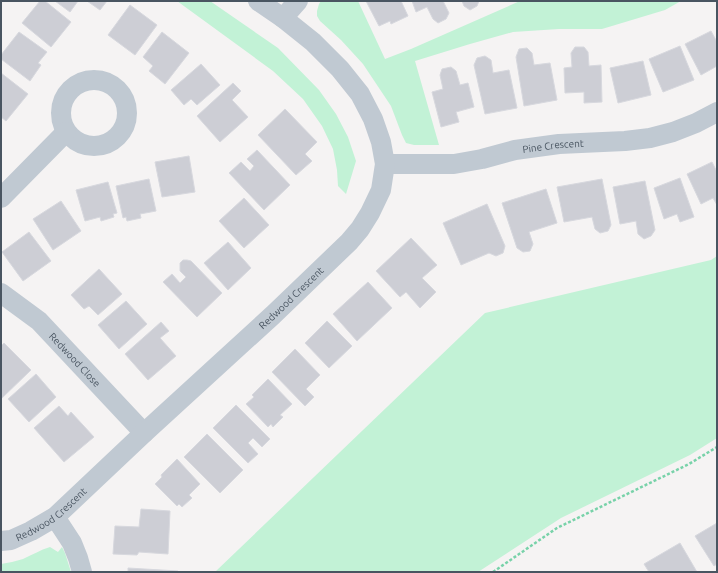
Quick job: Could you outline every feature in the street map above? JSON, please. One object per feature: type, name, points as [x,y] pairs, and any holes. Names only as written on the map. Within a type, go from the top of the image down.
[{"type":"street","name":"Redwood Crescent","points":[[1,541],[11,540],[31,531],[55,517],[273,315],[349,242],[367,218],[381,190],[385,164],[381,142],[374,119],[360,94],[340,69],[313,42],[283,18],[258,1]]},
{"type":"street","points":[[283,18],[298,1]]},
{"type":"street","name":"Pine Crescent","points":[[385,164],[454,164],[482,159],[515,150],[559,144],[625,141],[650,138],[673,132],[696,123],[717,112]]},
{"type":"street","points":[[1,198],[66,132]]},
{"type":"street","name":"Redwood Close","points":[[1,293],[39,321],[144,433]]},
{"type":"street","points":[[55,517],[72,543],[82,572]]},
{"type":"path","points":[[493,572],[557,528],[689,464],[717,446]]},
{"type":"green space","points":[[177,1],[210,1],[278,48],[319,90],[336,114],[348,137],[356,161],[346,194],[338,186],[333,149],[322,126],[303,99],[273,71]]},
{"type":"green space","points":[[321,1],[358,1],[385,59],[520,1],[681,1],[665,10],[602,29],[559,29],[513,32],[415,61],[439,145],[414,145],[406,143],[391,106],[363,64],[341,40],[320,21],[317,16],[317,11]]},
{"type":"green space","points":[[717,256],[717,438],[690,455],[561,518],[478,572],[216,572],[485,313],[711,260]]},
{"type":"green space","points":[[50,547],[58,552],[62,547],[71,572],[1,572],[1,564],[23,559]]},
{"type":"building","points":[[40,1],[45,1],[71,22],[51,47],[22,23]]},
{"type":"building","points":[[55,1],[78,1],[70,12]]},
{"type":"building","points":[[87,1],[107,1],[100,10]]},
{"type":"building","points":[[366,1],[401,1],[408,16],[391,24],[390,21],[379,26]]},
{"type":"building","points":[[412,1],[443,1],[449,13],[446,19],[438,23],[433,19],[427,7],[416,12]]},
{"type":"building","points":[[462,1],[479,1],[477,6],[470,10],[464,6]]},
{"type":"building","points":[[130,5],[157,25],[135,55],[108,35]]},
{"type":"building","points":[[711,31],[717,42],[717,66],[701,75],[685,44]]},
{"type":"building","points":[[19,32],[47,52],[38,63],[41,65],[30,81],[1,59],[1,55]]},
{"type":"building","points":[[162,32],[189,53],[165,84],[149,71],[153,66],[143,57]]},
{"type":"building","points":[[680,46],[694,80],[663,92],[649,59]]},
{"type":"building","points":[[575,47],[584,47],[588,52],[589,66],[601,65],[602,102],[584,103],[584,92],[565,93],[564,68],[572,67],[571,53]]},
{"type":"building","points":[[527,48],[532,53],[534,65],[550,63],[557,100],[524,106],[516,57],[519,49]]},
{"type":"building","points":[[485,56],[491,60],[493,73],[509,70],[517,108],[485,114],[474,65],[477,58]]},
{"type":"building","points":[[643,61],[651,95],[618,103],[610,68]]},
{"type":"building","points":[[201,64],[220,85],[197,105],[191,99],[184,105],[171,90]]},
{"type":"building","points":[[451,67],[456,71],[460,85],[468,83],[474,107],[456,112],[459,122],[441,127],[432,92],[443,89],[440,75],[442,69]]},
{"type":"building","points":[[1,73],[28,94],[6,121],[1,117]]},
{"type":"building","points":[[233,83],[241,91],[232,100],[248,117],[220,142],[197,116]]},
{"type":"building","points":[[285,109],[317,142],[305,154],[312,161],[296,175],[258,135]]},
{"type":"building","points":[[257,150],[290,185],[264,210],[229,173],[241,162],[250,171],[254,166],[247,159]]},
{"type":"building","points":[[189,156],[195,192],[162,197],[155,162]]},
{"type":"building","points":[[712,162],[717,172],[717,205],[713,198],[701,204],[687,174]]},
{"type":"building","points":[[680,178],[694,217],[680,222],[677,214],[664,219],[654,188]]},
{"type":"building","points":[[149,179],[156,211],[140,214],[141,218],[127,221],[126,217],[123,218],[116,186]]},
{"type":"building","points":[[602,179],[611,225],[608,231],[600,233],[595,229],[592,217],[564,222],[557,187]]},
{"type":"building","points":[[645,181],[655,230],[651,236],[644,239],[638,234],[636,221],[620,224],[613,187]]},
{"type":"building","points":[[108,182],[117,213],[113,214],[114,217],[101,221],[100,217],[85,221],[76,190]]},
{"type":"building","points":[[546,189],[557,223],[529,232],[533,244],[530,251],[523,252],[517,248],[502,203]]},
{"type":"building","points":[[244,198],[269,225],[244,248],[219,221]]},
{"type":"building","points":[[61,201],[81,231],[53,250],[33,219]]},
{"type":"building","points":[[487,204],[505,246],[503,253],[496,256],[489,253],[461,265],[443,223]]},
{"type":"building","points":[[29,232],[51,261],[23,281],[2,252]]},
{"type":"building","points":[[411,238],[437,265],[422,278],[436,292],[420,308],[406,292],[400,297],[376,271]]},
{"type":"building","points":[[228,242],[251,268],[228,290],[204,263]]},
{"type":"building","points":[[183,260],[191,261],[222,293],[197,317],[163,282],[172,274],[180,283],[186,277],[180,271],[180,263]]},
{"type":"building","points":[[99,269],[122,294],[98,315],[89,306],[84,309],[71,295]]},
{"type":"building","points":[[368,282],[392,308],[357,341],[333,314]]},
{"type":"building","points":[[126,301],[147,324],[119,349],[98,325]]},
{"type":"building","points":[[327,321],[352,346],[329,368],[305,343]]},
{"type":"building","points":[[161,322],[169,331],[160,338],[176,356],[148,380],[125,354]]},
{"type":"building","points":[[4,343],[31,370],[1,399],[1,346]]},
{"type":"building","points":[[295,349],[320,375],[306,389],[314,397],[305,406],[272,372]]},
{"type":"building","points":[[36,374],[56,397],[29,422],[8,399]]},
{"type":"building","points":[[268,379],[292,404],[280,415],[283,417],[273,427],[271,424],[268,427],[246,404],[254,397],[252,395]]},
{"type":"building","points":[[236,405],[270,439],[262,447],[253,438],[248,443],[258,454],[248,463],[213,428]]},
{"type":"building","points":[[59,406],[68,416],[71,412],[94,437],[64,462],[34,428]]},
{"type":"building","points":[[207,434],[243,470],[220,493],[184,457]]},
{"type":"building","points":[[177,459],[200,484],[189,495],[192,498],[182,507],[179,504],[177,506],[155,484],[162,477],[161,475]]},
{"type":"building","points":[[141,509],[170,511],[168,554],[139,552],[137,555],[113,554],[115,526],[139,527]]},
{"type":"building","points":[[717,523],[717,564],[714,566],[695,536]]},
{"type":"building","points":[[680,543],[697,572],[649,572],[644,564]]},
{"type":"building","points":[[128,568],[178,571],[178,572],[128,572]]}]
